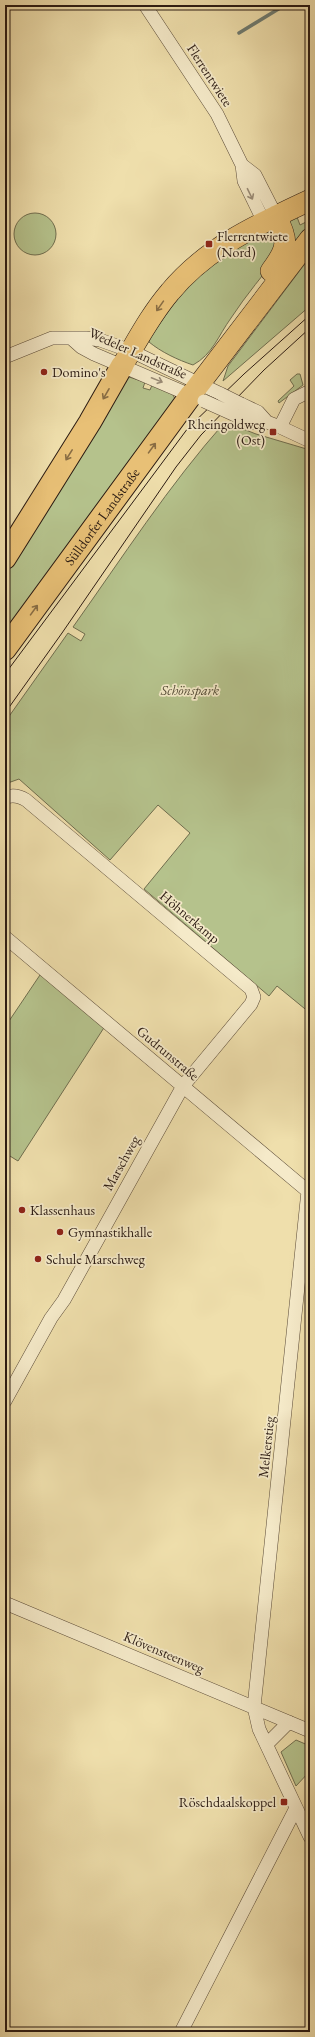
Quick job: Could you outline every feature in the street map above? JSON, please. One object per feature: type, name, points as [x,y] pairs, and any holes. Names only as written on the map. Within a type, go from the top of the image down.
[{"type":"highway","points":[[5,558],[90,422],[127,359]]},
{"type":"highway","name":"Sülldorfer Landstraße","points":[[5,649],[202,393]]},
{"type":"main road","points":[[127,359],[159,307],[187,274],[224,244],[270,219],[310,200]]},
{"type":"main road","points":[[202,393],[218,360],[234,321],[284,254],[286,238],[270,219]]},
{"type":"main road","points":[[218,360],[310,239]]},
{"type":"street","name":"Flerrentwiete","points":[[145,5],[217,114],[242,165],[244,181],[270,219]]},
{"type":"street","name":"Wedeler Landstraße","points":[[5,357],[52,338],[86,338],[100,340],[127,359],[202,393]]},
{"type":"street","name":"Wedeler Landstraße","points":[[72,339],[88,351],[127,359],[202,393]]},
{"type":"street","points":[[280,427],[294,399],[310,391]]},
{"type":"street","points":[[202,393],[237,409],[258,412],[267,422],[310,441]]},
{"type":"street","name":"Höhnerkamp","points":[[8,797],[26,800],[252,989],[254,997],[251,1004],[183,1086]]},
{"type":"street","name":"Gudrunstraße","points":[[5,937],[309,1192]]},
{"type":"street","name":"Marschweg","points":[[5,1402],[51,1318],[64,1300],[183,1086]]},
{"type":"street","name":"Melkerstieg","points":[[309,1192],[254,1707],[259,1729],[310,1837]]},
{"type":"street","name":"Klövensteenweg","points":[[5,1603],[310,1731]]},
{"type":"street","points":[[267,1744],[289,1722]]},
{"type":"street","points":[[181,2032],[296,1808]]},
{"type":"green space","points":[[35,213],[50,219],[56,234],[50,249],[35,255],[20,249],[14,234],[20,219]]},
{"type":"green space","points":[[297,217],[300,225],[310,220],[310,227],[291,249],[284,224]]},
{"type":"green space","points":[[272,230],[281,252],[243,301],[206,356],[193,365],[181,361],[149,342],[150,338],[178,298],[198,276],[236,246],[257,234]]},
{"type":"green space","points":[[310,257],[310,306],[223,381],[228,366]]},
{"type":"green space","points":[[297,374],[300,374],[303,385],[279,403],[278,401],[294,386],[290,380]]},
{"type":"green space","points":[[129,377],[145,382],[143,388],[150,390],[152,385],[172,393],[175,399],[5,638],[5,569],[125,379]]},
{"type":"green space","name":"Schönspark","points":[[225,422],[256,434],[310,450],[310,1013],[277,986],[269,996],[144,889],[190,833],[158,805],[110,860],[19,779],[5,784],[5,722],[68,633],[81,641],[85,634],[73,627],[165,496]]},
{"type":"green space","points":[[44,969],[107,1023],[18,1161],[5,1153],[5,1027]]},
{"type":"green space","points":[[296,1740],[310,1746],[310,1771],[296,1786],[281,1752]]},
{"type":"waterway","points":[[239,33],[285,5]]},
{"type":"tram line","points":[[5,674],[188,428],[244,374],[310,315]]},
{"type":"tram line","points":[[5,713],[176,467],[201,435],[264,370],[310,328]]},
{"type":"place","name":"Flerrentwiete (Nord)","points":[[209,244]]},
{"type":"place","name":"Domino's","points":[[44,372]]},
{"type":"place","name":"Rheingoldweg (Ost)","points":[[273,432]]},
{"type":"place","name":"Klassenhaus","points":[[22,1210]]},
{"type":"place","name":"Gymnastikhalle","points":[[60,1232]]},
{"type":"place","name":"Schule Marschweg","points":[[38,1259]]},
{"type":"place","name":"Röschdaalskoppel","points":[[284,1802]]}]
